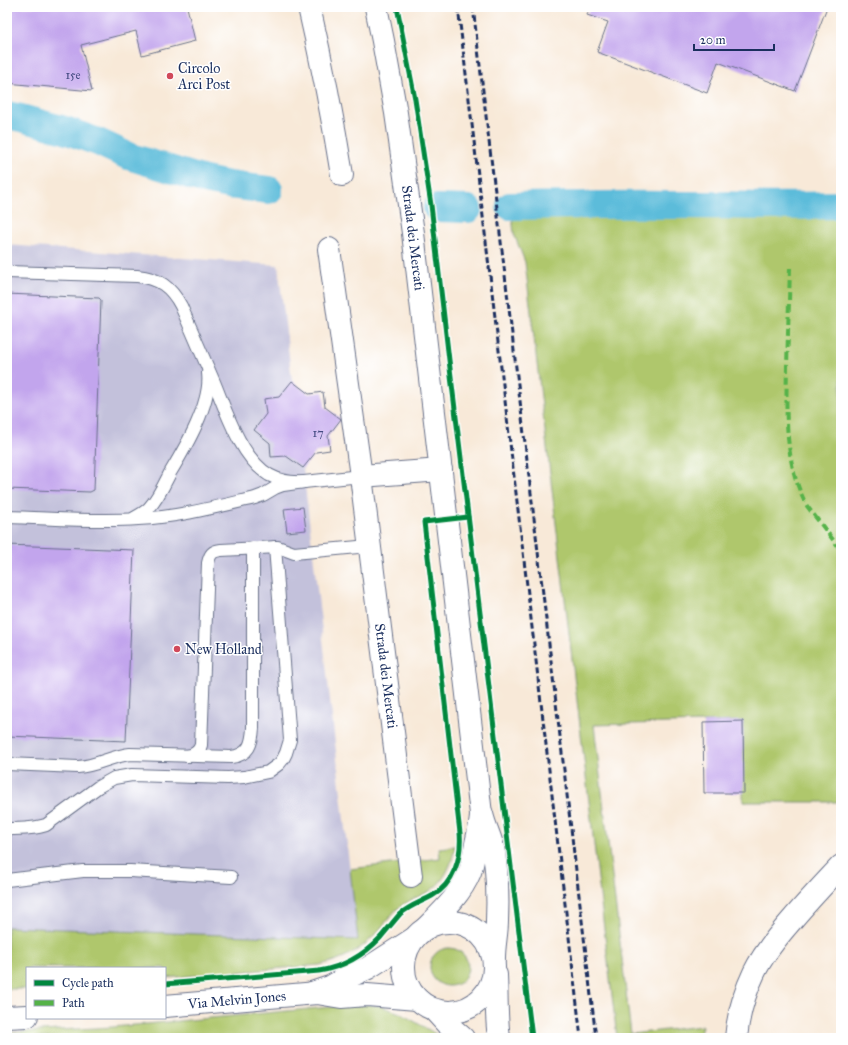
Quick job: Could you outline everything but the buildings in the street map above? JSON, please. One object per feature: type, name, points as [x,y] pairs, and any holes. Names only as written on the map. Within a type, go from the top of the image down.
[{"type":"street","points":[[309,7],[321,56],[342,175]]},
{"type":"street","name":"Strada dei Mercati","points":[[376,7],[403,156],[413,232],[481,807],[486,829],[492,843],[495,861],[498,920],[494,942],[494,976],[485,996],[477,1004],[468,1009],[446,1013],[426,1006],[410,991],[406,981],[404,959],[407,949],[419,934],[455,897],[469,873],[473,862],[480,829],[481,807]]},
{"type":"street","name":"Strada dei Mercati","points":[[329,249],[361,476],[411,876]]},
{"type":"street","points":[[361,476],[441,470]]},
{"type":"street","points":[[736,1038],[740,1013],[748,985],[760,961],[788,924],[841,866]]},
{"type":"street","name":"Strada dei Mercati","points":[[419,934],[434,924],[442,922],[460,923],[468,926],[482,936],[488,943],[492,950],[494,963],[499,1038]]},
{"type":"street","name":"Via Melvin Jones","points":[[166,1006],[317,992],[368,968],[419,934]]},
{"type":"street","name":"Via Melvin Jones","points":[[309,993],[324,993],[341,997],[367,995],[417,999]]},
{"type":"street","name":"Strada dei Mercati","points":[[435,1010],[447,1024],[463,1038]]},
{"type":"street","points":[[7,1017],[26,1016]]},
{"type":"lane","points":[[7,272],[137,276],[145,277],[162,284],[177,297],[182,306],[234,428],[251,458],[269,475],[288,482],[304,482]]},
{"type":"lane","points":[[121,520],[133,518],[142,514],[150,507],[182,452],[201,412],[207,394],[209,384],[204,358]]},
{"type":"lane","points":[[7,517],[121,520],[155,518],[202,510],[255,498],[275,488],[304,482],[361,476]]},
{"type":"lane","points":[[185,756],[194,754],[199,750],[201,745],[209,557],[212,552],[218,550],[275,547],[291,553],[297,553],[369,546]]},
{"type":"lane","points":[[7,830],[39,828],[46,825],[98,787],[114,778],[136,775],[228,778],[262,774],[268,772],[279,764],[286,753],[290,740],[275,547]]},
{"type":"lane","points":[[7,764],[78,767],[90,766],[114,757],[130,754],[223,757],[237,756],[246,751],[251,741],[253,728],[252,548]]},
{"type":"lane","points":[[277,572],[277,568],[283,559],[289,555],[297,553]]},
{"type":"lane","points":[[7,880],[83,871],[130,871],[230,876]]},
{"type":"shaded area","points":[[7,245],[278,265],[292,381],[309,394],[323,392],[325,407],[341,419],[328,436],[330,450],[316,452],[303,468],[358,940],[7,927]]},
{"type":"green space","points":[[768,212],[841,214],[841,802],[743,802],[743,721],[594,725],[631,1034],[702,1026],[699,1038],[617,1038],[525,262],[514,234],[512,216],[560,216],[614,213]]},
{"type":"green space","points":[[455,846],[449,867],[438,885],[397,909],[367,943],[345,957],[329,963],[166,978],[166,967],[26,967],[26,989],[7,989],[7,927],[358,940],[350,869],[440,858],[439,848]]},
{"type":"green space","points":[[445,948],[453,948],[463,953],[467,960],[467,974],[463,981],[453,986],[445,986],[435,981],[433,978],[430,971],[430,963],[435,953],[438,951]]},
{"type":"green space","points":[[363,1004],[381,1006],[400,1013],[443,1038],[7,1038],[7,1033],[113,1027]]},
{"type":"waterway","points":[[7,115],[65,130],[98,142],[128,156],[205,180],[229,185],[269,190]]},
{"type":"waterway","points":[[510,206],[841,205]]},
{"type":"waterway","points":[[437,208],[468,209]]},
{"type":"railway","points":[[458,7],[581,1038]]},
{"type":"railway","points":[[473,7],[596,1038]]},
{"type":"marked path","points":[[790,268],[786,401],[790,455],[799,490],[807,506],[841,550]]},
{"type":"cycle path","points":[[397,7],[415,99],[431,205],[532,1038]]},
{"type":"cycle path","points":[[166,984],[319,971],[336,967],[367,950],[380,938],[400,914],[440,891],[451,877],[460,851],[460,833],[424,522],[468,517]]},
{"type":"place","name":"Circolo Arci Post","points":[[170,76]]},
{"type":"place","name":"New Holland","points":[[177,649]]}]
